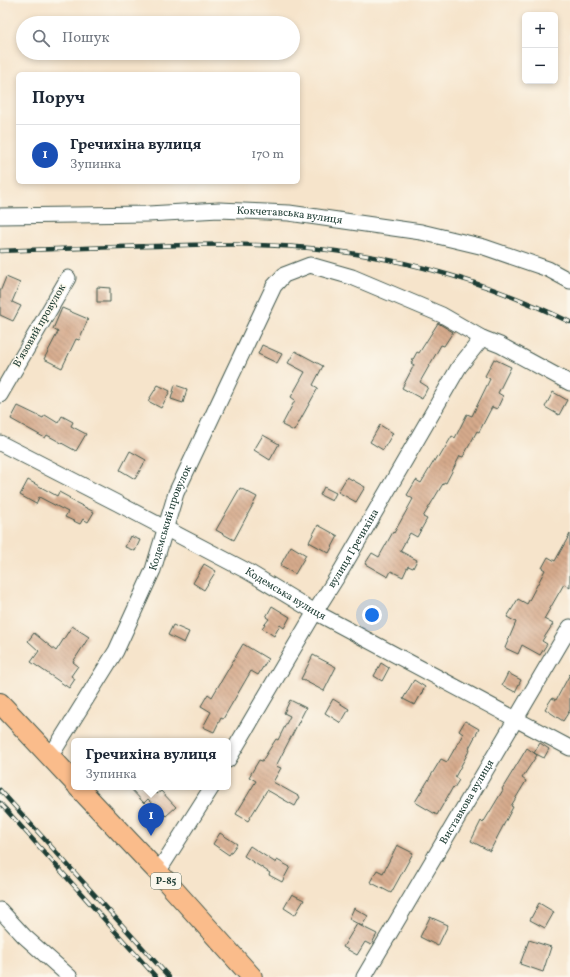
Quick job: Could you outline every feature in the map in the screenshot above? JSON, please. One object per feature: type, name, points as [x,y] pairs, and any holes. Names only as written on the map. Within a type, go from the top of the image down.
[{"type":"main road","points":[[0,703],[71,779]]},
{"type":"main road","name":"Р-85","points":[[81,790],[158,872],[252,977]]},
{"type":"street","name":"Кокчетавська вулиця","points":[[0,216],[148,214],[219,210],[289,213],[421,232],[484,247],[548,269],[570,282]]},
{"type":"street","name":"Кодемський провулок","points":[[50,757],[116,651],[153,570],[176,493],[274,286],[284,275],[310,266],[352,277],[442,316],[482,338]]},
{"type":"street","name":"Вʼязовий провулок","points":[[0,395],[68,278]]},
{"type":"street","points":[[482,338],[500,345],[570,383]]},
{"type":"street","name":"вулиця Гречихіна","points":[[231,755],[342,569],[459,367],[482,338]]},
{"type":"street","name":"Кодемська вулиця","points":[[0,443],[247,571],[315,612],[570,748]]},
{"type":"street","name":"Виставкова вулиця","points":[[364,977],[570,627]]},
{"type":"street","points":[[158,872],[210,790]]},
{"type":"street","points":[[0,910],[24,936],[70,977]]},
{"type":"building","points":[[6,277],[20,283],[12,302],[21,306],[13,321],[0,315],[0,292]]},
{"type":"building","points":[[97,287],[110,288],[110,302],[97,302]]},
{"type":"building","points":[[62,308],[88,319],[79,340],[76,339],[62,368],[44,359],[58,332],[53,329]]},
{"type":"building","points":[[438,323],[453,332],[444,346],[441,345],[420,382],[428,387],[422,399],[402,388],[414,365],[411,363],[417,352],[419,353]]},
{"type":"building","points":[[262,345],[282,354],[277,363],[258,354]]},
{"type":"building","points":[[295,351],[323,366],[313,385],[318,388],[294,431],[282,425],[295,400],[291,397],[305,372],[288,363]]},
{"type":"building","points":[[494,359],[511,367],[498,393],[503,396],[497,409],[492,407],[479,432],[477,431],[463,457],[460,456],[446,483],[444,482],[423,517],[427,519],[417,537],[410,533],[400,551],[417,560],[413,568],[408,566],[403,577],[391,571],[388,577],[365,564],[372,553],[379,557],[393,532],[394,533],[413,499],[407,495],[416,480],[421,483],[437,456],[439,458],[452,436],[455,438],[467,414],[472,416],[490,379],[485,376]]},
{"type":"building","points":[[158,385],[170,391],[161,408],[148,401]]},
{"type":"building","points":[[175,385],[187,389],[183,403],[171,399]]},
{"type":"building","points":[[553,392],[567,400],[559,415],[545,407]]},
{"type":"building","points":[[18,406],[43,418],[45,415],[58,423],[62,416],[73,422],[71,426],[86,434],[76,451],[47,435],[45,438],[11,419]]},
{"type":"building","points":[[380,425],[393,433],[383,450],[370,442]]},
{"type":"building","points":[[263,435],[279,444],[270,460],[254,450]]},
{"type":"building","points":[[130,451],[146,460],[135,479],[120,470]]},
{"type":"building","points":[[347,477],[365,487],[356,502],[338,492]]},
{"type":"building","points":[[28,480],[57,496],[59,492],[94,512],[88,522],[83,519],[80,524],[65,517],[68,512],[39,497],[36,504],[20,495]]},
{"type":"building","points":[[324,487],[336,493],[332,501],[320,495]]},
{"type":"building","points":[[240,488],[257,497],[234,540],[216,530]]},
{"type":"building","points":[[318,525],[338,536],[329,553],[309,542]]},
{"type":"building","points":[[570,534],[570,588],[564,584],[544,619],[553,624],[542,641],[547,644],[540,655],[522,645],[518,654],[505,648],[516,622],[507,617],[518,599],[527,604],[545,570],[542,568],[548,557],[555,561]]},
{"type":"building","points":[[130,536],[140,540],[135,551],[125,547]]},
{"type":"building","points":[[291,546],[306,555],[295,574],[280,566]]},
{"type":"building","points":[[204,564],[216,571],[204,590],[193,583]]},
{"type":"building","points":[[272,606],[290,617],[284,628],[280,625],[274,636],[262,628],[269,619],[266,617]]},
{"type":"building","points":[[173,625],[189,632],[184,643],[168,635]]},
{"type":"building","points":[[72,626],[89,637],[73,662],[78,666],[71,676],[75,679],[69,688],[31,662],[39,651],[28,641],[34,633],[56,651]]},
{"type":"building","points":[[243,644],[268,659],[258,675],[251,671],[223,719],[221,718],[214,732],[203,727],[211,712],[201,706],[208,694],[212,697]]},
{"type":"building","points":[[313,655],[336,667],[324,691],[301,679]]},
{"type":"building","points":[[381,663],[389,668],[382,681],[374,676]]},
{"type":"building","points":[[508,673],[521,680],[515,692],[502,685]]},
{"type":"building","points":[[570,674],[570,710],[563,721],[545,709],[552,698],[556,700]]},
{"type":"building","points":[[414,680],[425,687],[415,705],[403,699]]},
{"type":"building","points":[[333,699],[349,709],[341,723],[325,713]]},
{"type":"building","points":[[290,700],[306,708],[276,766],[281,768],[273,782],[300,797],[295,806],[267,790],[248,821],[236,814],[256,781],[249,777],[259,760],[262,761],[276,739],[278,740],[290,716],[284,713]]},
{"type":"building","points":[[465,721],[479,729],[455,777],[459,780],[454,788],[453,787],[437,815],[415,802],[441,759],[447,762],[463,734],[459,731]]},
{"type":"building","points":[[540,743],[549,749],[544,758],[534,753]]},
{"type":"building","points":[[527,748],[537,755],[522,778],[526,781],[511,806],[513,807],[490,851],[471,841],[481,821],[483,823]]},
{"type":"building","points":[[132,790],[154,790],[157,794],[161,791],[176,807],[166,816],[148,799],[144,803]]},
{"type":"building","points":[[220,833],[237,844],[229,855],[213,844]]},
{"type":"building","points":[[397,845],[413,853],[391,893],[370,882],[377,870],[383,873]]},
{"type":"building","points":[[250,846],[276,863],[277,860],[290,867],[282,882],[269,875],[270,873],[244,856]]},
{"type":"building","points":[[292,894],[304,900],[295,915],[284,908]]},
{"type":"building","points":[[539,903],[554,912],[545,928],[530,920]]},
{"type":"building","points":[[354,908],[368,916],[362,926],[349,919]]},
{"type":"building","points":[[430,917],[448,925],[438,946],[420,937]]},
{"type":"building","points":[[357,924],[377,934],[371,945],[365,942],[357,955],[343,947]]},
{"type":"building","points":[[529,940],[551,947],[543,972],[520,964]]},
{"type":"railway","points":[[0,251],[98,247],[221,245],[286,246],[328,250],[360,254],[422,267],[512,297],[570,322]]},
{"type":"railway","points":[[0,790],[169,977]]},
{"type":"railway","points":[[0,803],[156,977]]},
{"type":"place","name":"Гречихіна вулиця","points":[[151,836]]}]
